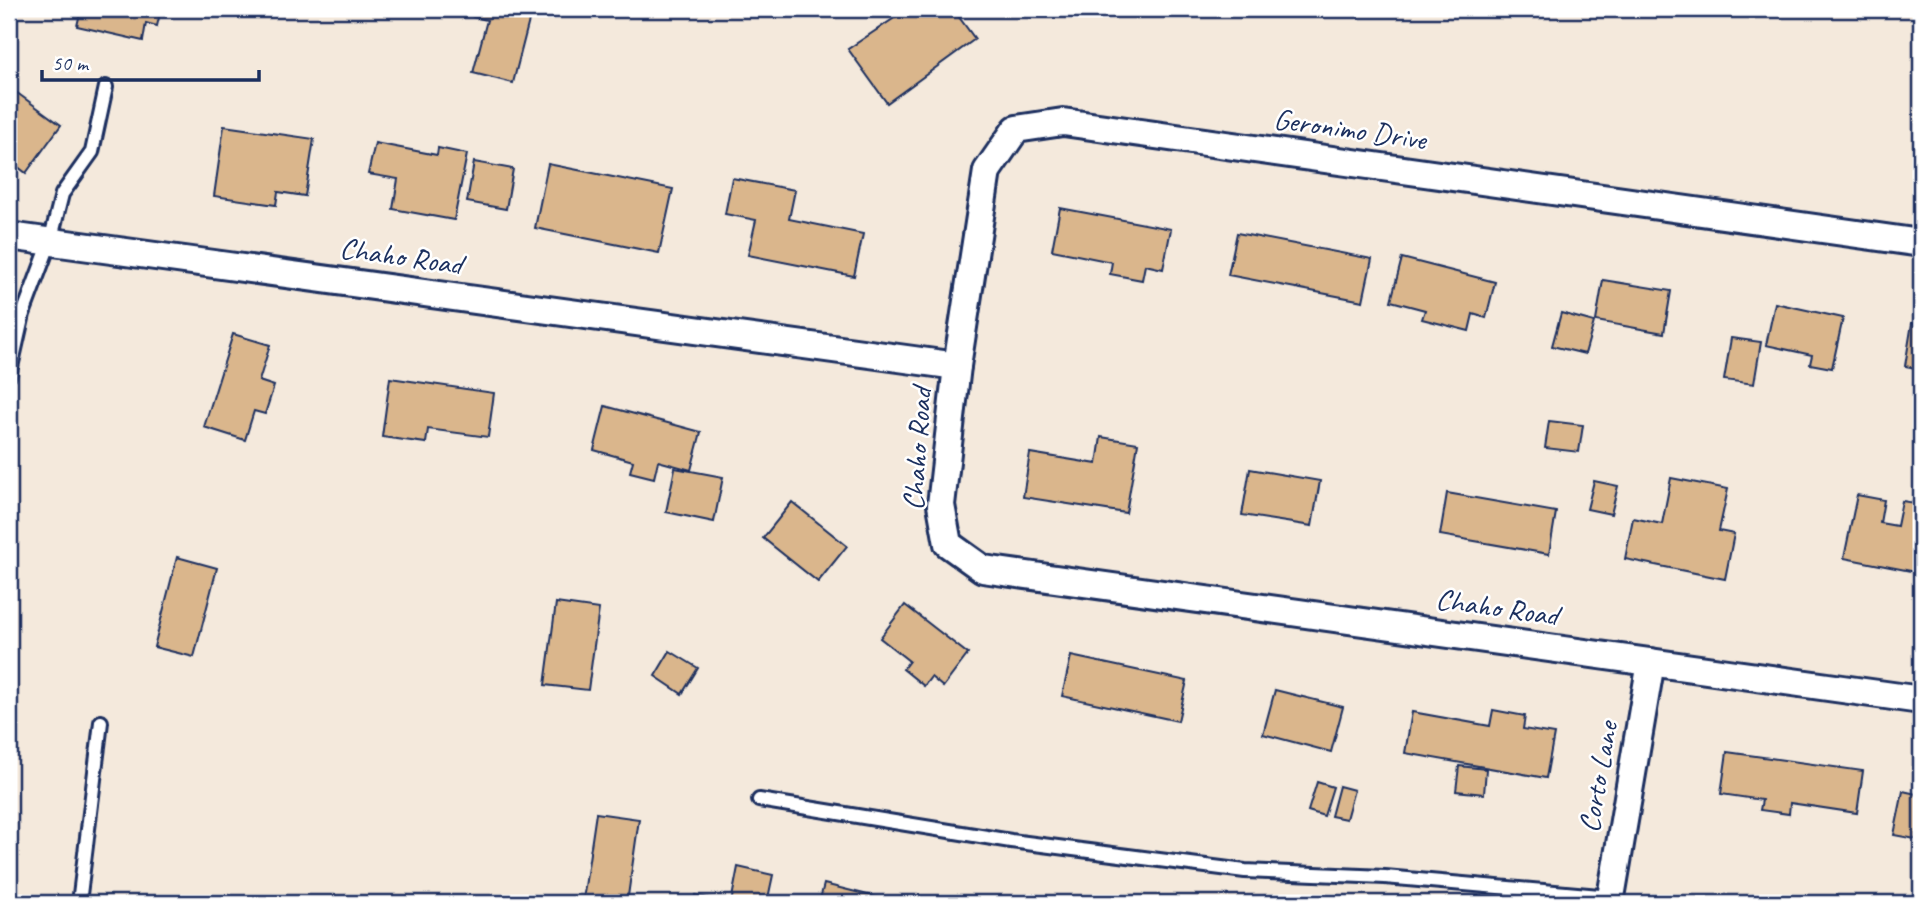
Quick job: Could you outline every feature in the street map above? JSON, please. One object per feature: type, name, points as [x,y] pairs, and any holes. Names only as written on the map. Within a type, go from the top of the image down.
[{"type":"street","name":"Geronimo Drive","points":[[957,366],[987,171],[1016,129],[1063,122],[1921,243]]},
{"type":"street","name":"Chaho Road","points":[[9,236],[957,366],[941,505],[948,544],[983,569],[1921,700]]},
{"type":"street","name":"Corto Lane","points":[[1611,900],[1651,662]]},
{"type":"lane","points":[[9,376],[23,314],[50,242],[62,194],[92,152],[106,87]]},
{"type":"lane","points":[[79,903],[101,722]]},
{"type":"lane","points":[[759,800],[1011,841],[1245,871],[1385,877],[1611,900]]},
{"type":"building","points":[[81,9],[161,9],[157,26],[146,23],[143,41],[77,26]]},
{"type":"building","points":[[476,9],[532,9],[513,83],[473,73],[487,20],[473,17]]},
{"type":"building","points":[[908,9],[917,9],[922,16],[931,9],[953,9],[975,39],[887,103],[848,49]]},
{"type":"building","points":[[9,87],[61,125],[26,173],[9,160]]},
{"type":"building","points":[[224,126],[314,139],[305,196],[278,192],[276,205],[214,196]]},
{"type":"building","points":[[375,143],[437,155],[438,148],[467,154],[454,220],[393,209],[398,179],[368,174]]},
{"type":"building","points":[[474,162],[513,169],[506,209],[467,202]]},
{"type":"building","points":[[548,164],[673,189],[659,253],[535,228]]},
{"type":"building","points":[[732,178],[795,190],[789,219],[863,234],[854,276],[748,255],[756,220],[725,214]]},
{"type":"building","points":[[1060,208],[1171,229],[1163,269],[1145,265],[1142,280],[1110,274],[1112,262],[1052,250]]},
{"type":"building","points":[[1237,233],[1372,259],[1363,301],[1228,275]]},
{"type":"building","points":[[1402,258],[1495,282],[1486,318],[1473,314],[1469,331],[1422,319],[1425,310],[1391,301]]},
{"type":"building","points":[[1603,280],[1671,291],[1664,333],[1596,321]]},
{"type":"building","points":[[1775,303],[1843,318],[1832,368],[1810,364],[1812,355],[1766,345]]},
{"type":"building","points":[[1561,313],[1594,322],[1585,354],[1552,346]]},
{"type":"building","points":[[1912,323],[1921,324],[1921,369],[1905,366]]},
{"type":"building","points":[[233,334],[270,345],[259,381],[274,386],[265,414],[254,411],[245,440],[204,427]]},
{"type":"building","points":[[1731,338],[1761,342],[1754,384],[1724,380]]},
{"type":"building","points":[[390,378],[494,393],[488,437],[428,429],[426,443],[382,437]]},
{"type":"building","points":[[605,406],[701,432],[691,470],[658,461],[654,478],[630,472],[633,461],[594,450]]},
{"type":"building","points":[[1549,421],[1583,425],[1579,452],[1545,448]]},
{"type":"building","points":[[1101,437],[1138,443],[1126,513],[1023,497],[1030,453],[1097,464]]},
{"type":"building","points":[[675,468],[723,477],[714,522],[666,512]]},
{"type":"building","points":[[1250,469],[1320,481],[1312,526],[1242,515]]},
{"type":"building","points":[[1671,478],[1728,489],[1719,531],[1734,534],[1725,579],[1625,559],[1633,518],[1662,524]]},
{"type":"building","points":[[1594,481],[1618,486],[1611,514],[1587,509]]},
{"type":"building","points":[[1447,493],[1556,512],[1549,554],[1440,535]]},
{"type":"building","points":[[1857,495],[1884,500],[1880,523],[1897,526],[1902,501],[1921,504],[1921,573],[1844,558]]},
{"type":"building","points":[[792,502],[847,546],[818,582],[763,538]]},
{"type":"building","points":[[177,557],[217,568],[194,657],[154,647]]},
{"type":"building","points":[[556,603],[599,609],[588,690],[545,685]]},
{"type":"building","points":[[905,605],[968,654],[943,687],[931,677],[924,686],[903,669],[909,661],[880,638]]},
{"type":"building","points":[[670,651],[698,668],[682,694],[655,676]]},
{"type":"building","points":[[1071,656],[1187,681],[1178,721],[1062,696]]},
{"type":"building","points":[[1275,690],[1343,707],[1331,752],[1263,734]]},
{"type":"building","points":[[1493,710],[1525,716],[1523,729],[1554,734],[1546,778],[1405,753],[1412,712],[1490,726]]},
{"type":"building","points":[[1727,752],[1863,771],[1857,813],[1790,803],[1789,814],[1760,810],[1762,800],[1721,794]]},
{"type":"building","points":[[1459,766],[1486,769],[1484,794],[1456,791]]},
{"type":"building","points":[[1317,782],[1333,787],[1324,816],[1308,811]]},
{"type":"building","points":[[1339,786],[1354,790],[1346,819],[1331,816]]},
{"type":"building","points":[[1903,791],[1921,795],[1921,840],[1894,835]]},
{"type":"building","points":[[596,813],[639,819],[627,903],[583,900]]},
{"type":"building","points":[[738,867],[773,875],[767,903],[731,903]]},
{"type":"building","points":[[824,884],[900,903],[819,903]]},
{"type":"building","points":[[695,895],[731,903],[694,903]]}]
